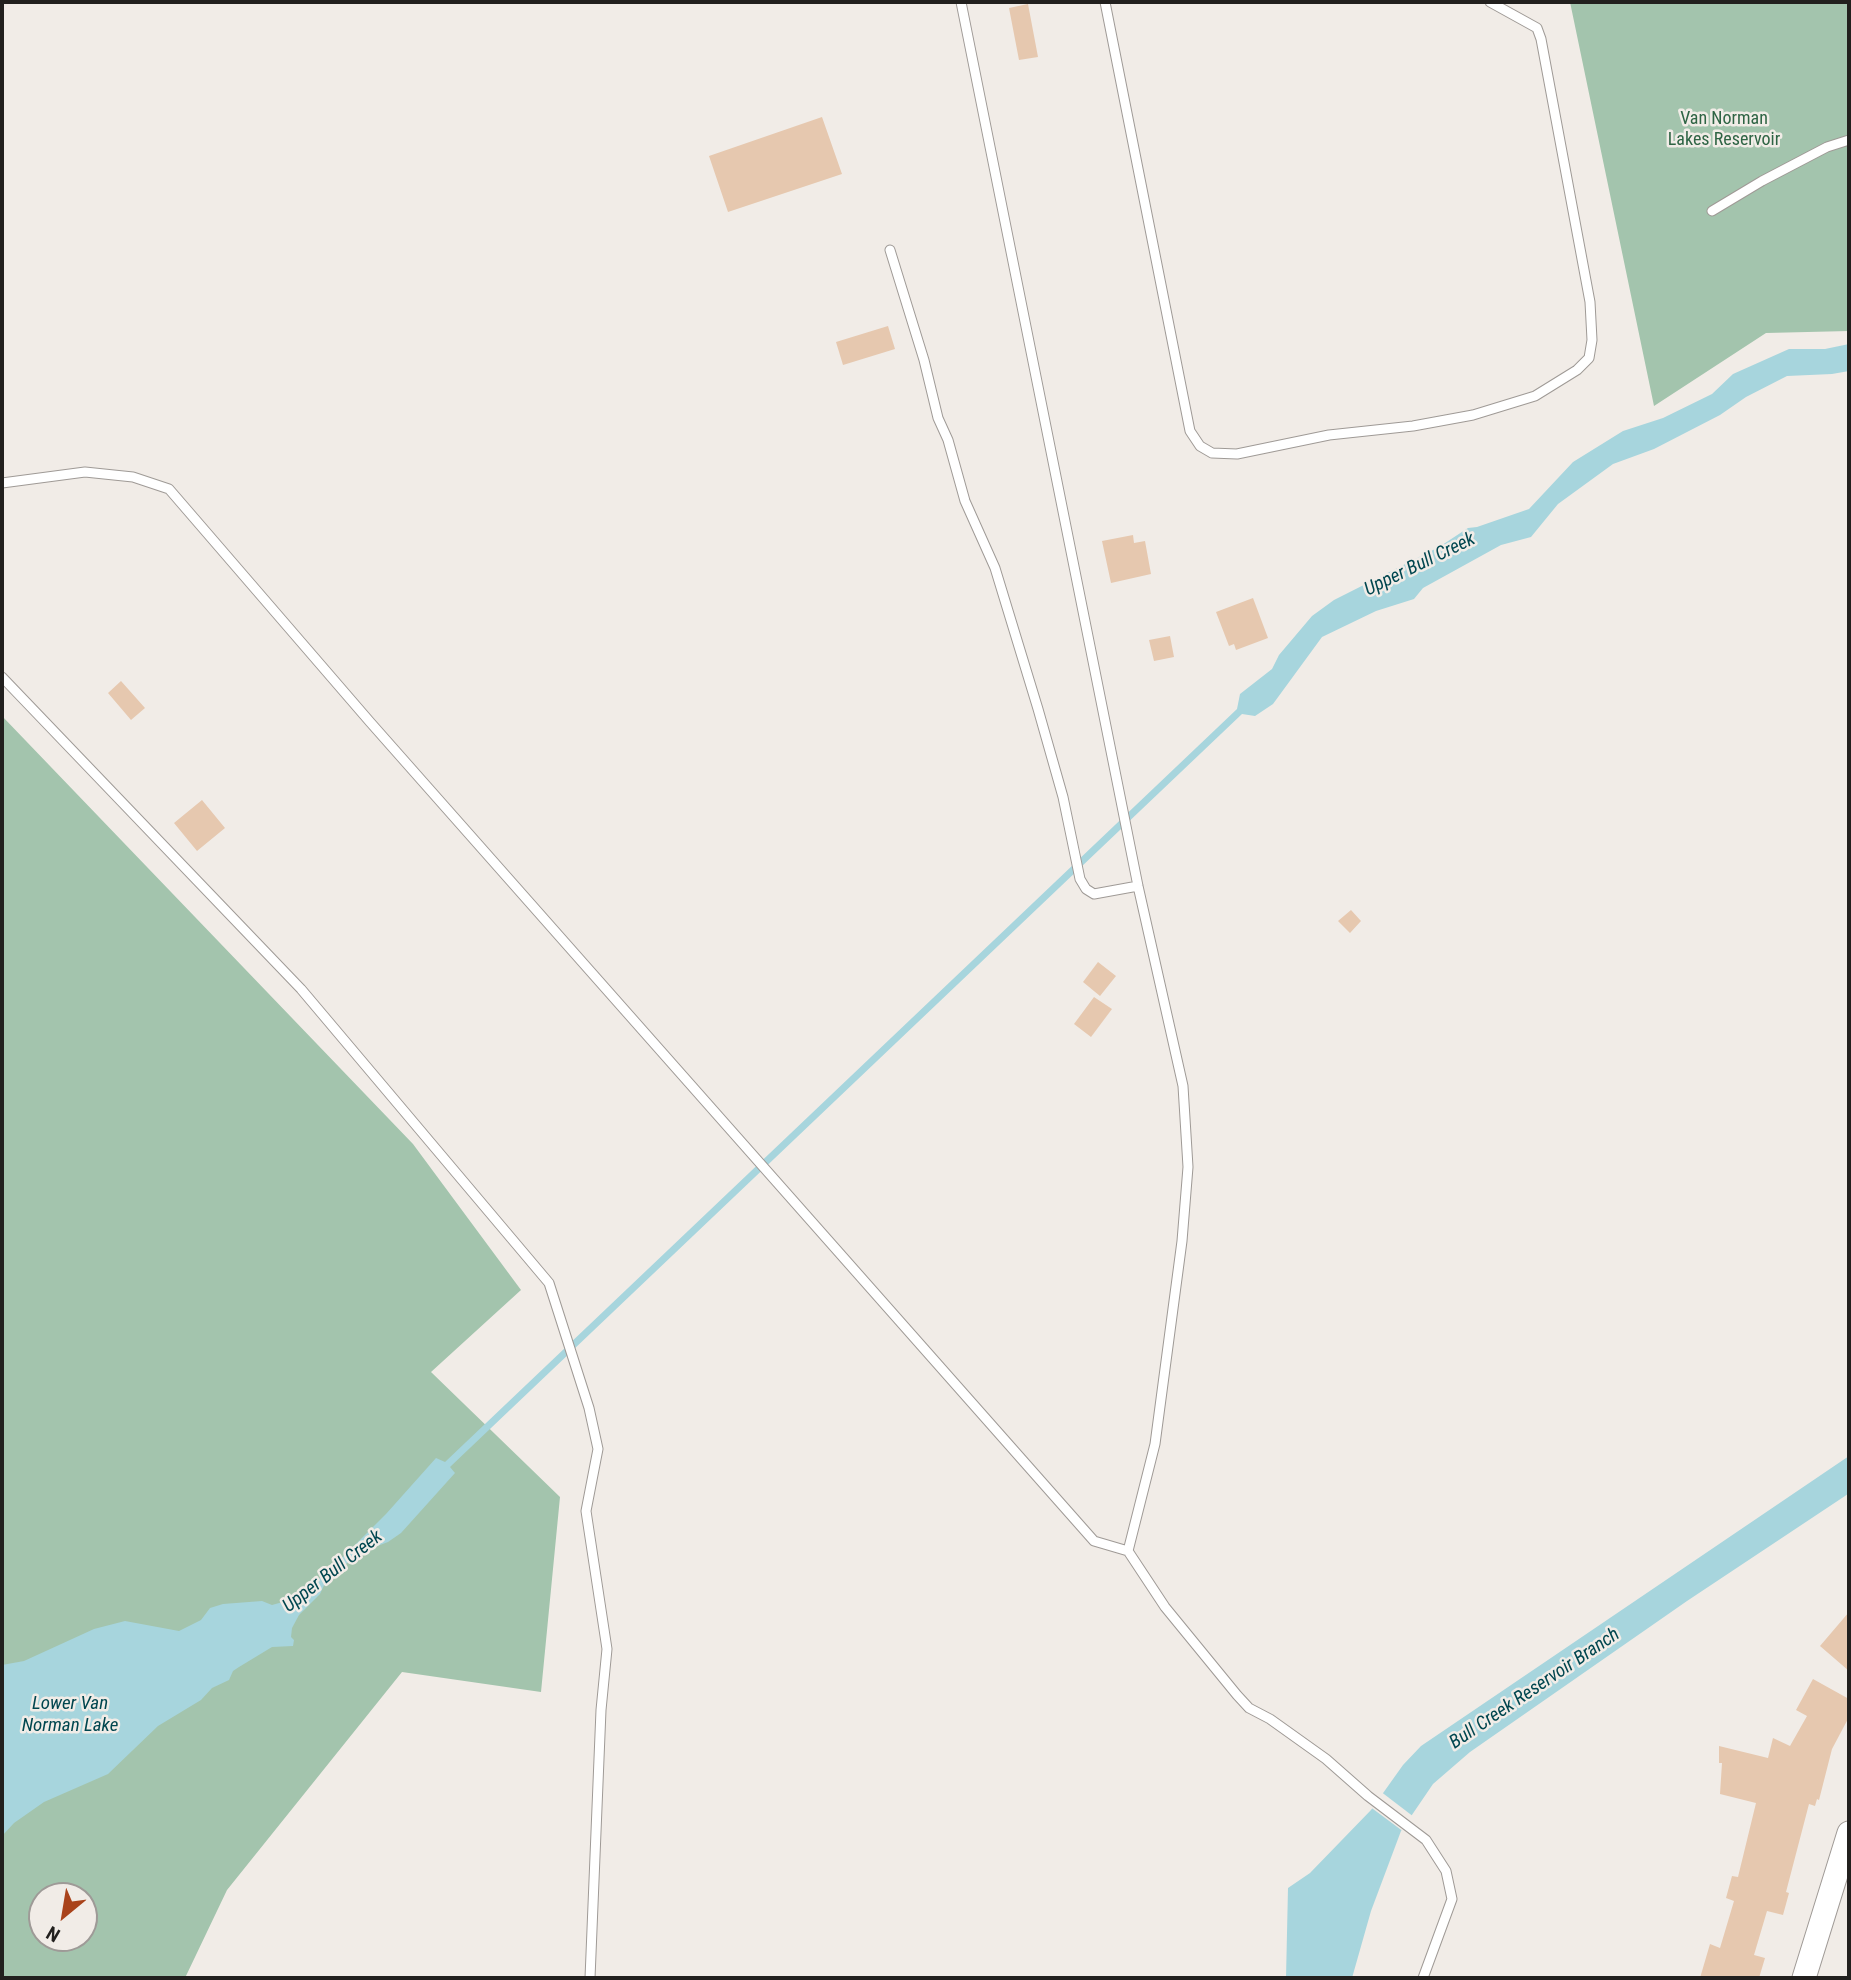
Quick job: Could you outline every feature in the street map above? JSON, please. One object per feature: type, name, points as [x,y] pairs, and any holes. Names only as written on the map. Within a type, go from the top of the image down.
[{"type":"street","points":[[1804,1978],[1849,1833]]},
{"type":"lane","points":[[961,2],[1138,886],[1182,1086],[1188,1167],[1182,1241],[1155,1444],[1128,1551]]},
{"type":"lane","points":[[1105,2],[1190,431],[1200,446],[1212,453],[1237,454],[1329,435],[1413,426],[1473,415],[1535,396],[1577,370],[1589,358],[1592,340],[1590,302],[1541,38],[1536,28],[1490,2]]},
{"type":"lane","points":[[1712,211],[1740,192],[1827,147],[1849,140]]},
{"type":"lane","points":[[890,250],[924,360],[938,418],[948,440],[965,501],[995,568],[1038,709],[1063,797],[1080,879],[1090,893],[1108,893],[1138,886]]},
{"type":"lane","points":[[2,483],[85,472],[132,477],[169,489],[388,743],[1094,1541],[1128,1551],[1165,1607],[1243,1702],[1326,1759],[1368,1796],[1426,1840],[1446,1871],[1452,1899],[1423,1978]]},
{"type":"lane","points":[[2,677],[301,989],[549,1283],[589,1408],[598,1449],[586,1511],[607,1649],[601,1710],[590,1978]]},
{"type":"green space","name":"Van Norman Lakes Reservoir","points":[[1570,2],[1849,2],[1849,331],[1766,333],[1654,406]]},
{"type":"green space","points":[[2,716],[413,1144],[521,1290],[431,1372],[560,1497],[541,1692],[402,1672],[227,1890],[185,1978],[2,1978]]},
{"type":"water","points":[[1849,344],[1849,371],[1787,376],[1654,449],[1613,464],[1558,504],[1531,537],[1501,545],[1423,588],[1414,599],[1376,611],[1322,637],[1273,704],[1255,716],[1242,714],[450,1467],[455,1473],[401,1533],[388,1542],[359,1553],[326,1581],[320,1594],[299,1615],[292,1628],[293,1646],[272,1647],[239,1667],[233,1671],[229,1680],[212,1688],[201,1700],[158,1726],[108,1774],[44,1802],[14,1823],[2,1836],[2,1665],[24,1661],[94,1629],[125,1621],[179,1631],[201,1620],[210,1608],[223,1604],[262,1601],[272,1605],[290,1600],[346,1554],[436,1458],[445,1462],[1237,709],[1240,694],[1272,669],[1279,655],[1312,616],[1334,600],[1439,547],[1468,528],[1529,509],[1573,462],[1623,431],[1663,418],[1712,394],[1733,374],[1789,349],[1825,349]]},
{"type":"water","name":"Bull Creek Reservoir Branch","points":[[1849,1456],[1849,1493],[1687,1601],[1470,1752],[1433,1784],[1401,1831],[1371,1911],[1352,1978],[1286,1978],[1288,1888],[1310,1873],[1371,1810],[1403,1765],[1421,1746]]},
{"type":"pier","points":[[1380,1791],[1414,1817],[1404,1832],[1369,1806]]},
{"type":"building","points":[[1028,4],[1038,57],[1019,60],[1009,8]]},
{"type":"building","points":[[822,117],[842,174],[728,212],[709,156]]},
{"type":"building","points":[[888,326],[895,349],[843,365],[836,342]]},
{"type":"building","points":[[1133,535],[1134,543],[1145,541],[1151,574],[1111,583],[1102,541]]},
{"type":"building","points":[[1253,598],[1268,638],[1236,650],[1234,644],[1229,646],[1216,612]]},
{"type":"building","points":[[1170,636],[1174,657],[1154,661],[1149,640]]},
{"type":"building","points":[[121,681],[145,708],[131,720],[108,693]]},
{"type":"building","points":[[202,800],[225,828],[197,851],[174,823]]},
{"type":"building","points":[[1351,910],[1361,921],[1350,933],[1338,921]]},
{"type":"building","points":[[1098,962],[1116,976],[1100,996],[1083,982]]},
{"type":"building","points":[[1094,997],[1112,1009],[1091,1037],[1074,1024]]},
{"type":"building","points":[[1849,1612],[1849,1671],[1820,1646]]},
{"type":"building","points":[[1813,1679],[1849,1699],[1849,1717],[1832,1749],[1819,1800],[1817,1799],[1815,1806],[1809,1804],[1786,1892],[1789,1893],[1783,1915],[1767,1911],[1754,1955],[1765,1958],[1759,1978],[1700,1978],[1710,1944],[1720,1948],[1734,1901],[1726,1898],[1732,1876],[1738,1877],[1756,1803],[1720,1794],[1722,1763],[1719,1763],[1719,1746],[1768,1758],[1773,1738],[1790,1746],[1807,1716],[1796,1710]]},
{"type":"water label","name":"Upper Bull Creek","points":[[1420,565]]},
{"type":"water label","name":"Upper Bull Creek","points":[[333,1572]]},
{"type":"water label","name":"Lower Van Norman Lake","points":[[70,1715]]}]
